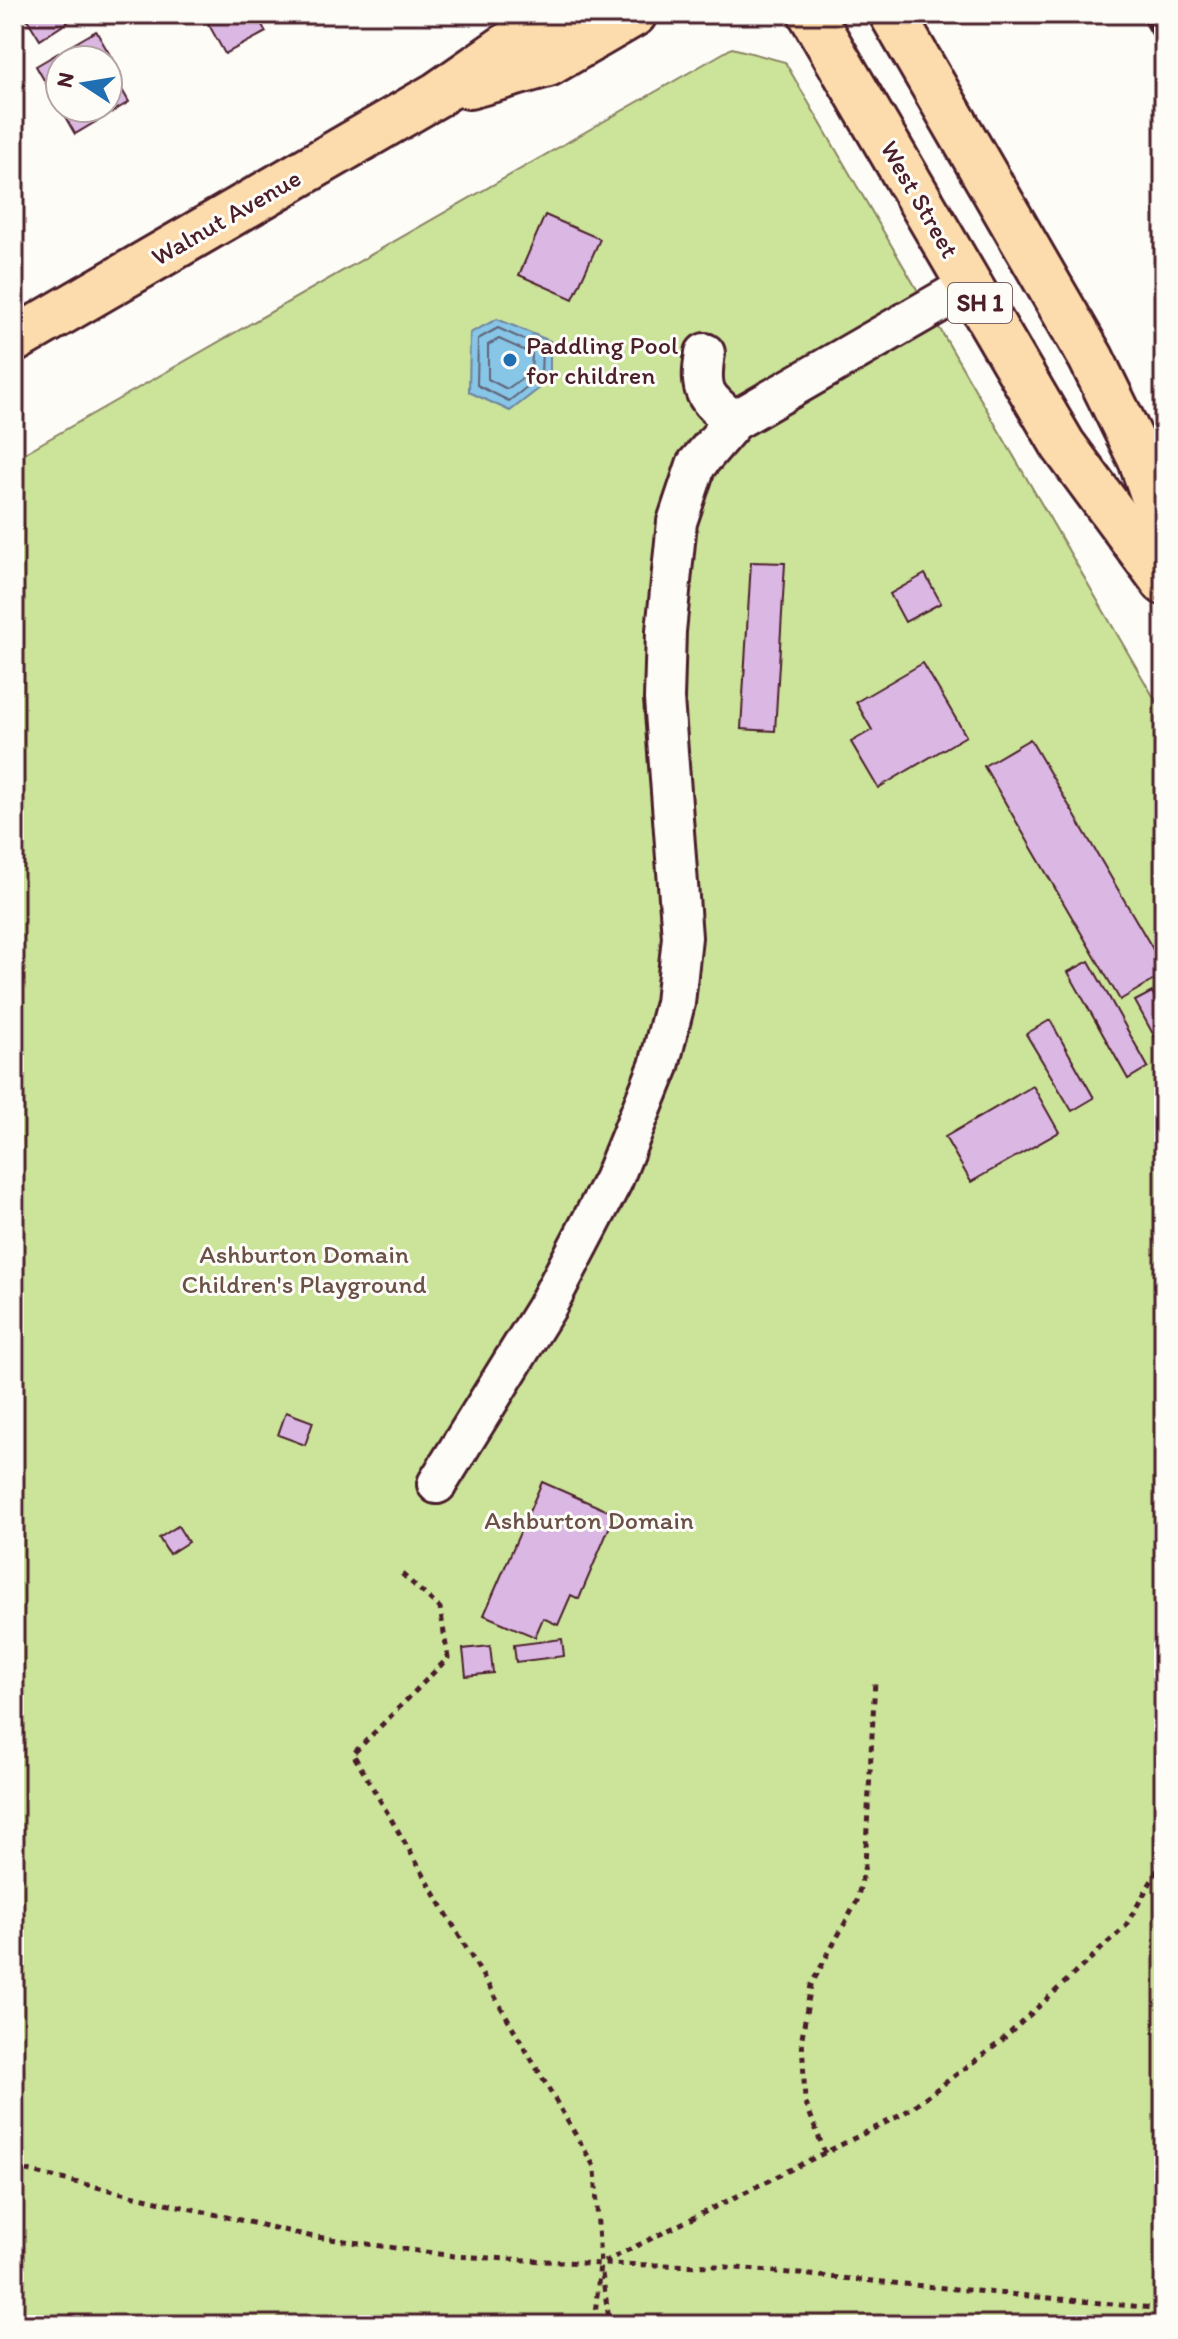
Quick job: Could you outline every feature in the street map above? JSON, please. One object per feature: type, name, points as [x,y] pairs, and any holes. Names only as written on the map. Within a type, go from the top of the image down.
[{"type":"main road","name":"Walnut Avenue","points":[[14,340],[438,94],[553,14]]},
{"type":"main road","name":"Walnut Avenue","points":[[438,94],[548,64],[634,14]]},
{"type":"main road","name":"West Street","points":[[811,14],[1063,445],[1164,582]]},
{"type":"main road","name":"SH 1","points":[[892,14],[1091,358],[1141,460],[1164,527]]},
{"type":"lane","points":[[437,1484],[546,1308],[613,1180],[659,1066],[675,1003],[682,937],[664,699],[670,578],[677,522],[696,465],[734,421],[970,285]]},
{"type":"lane","points":[[705,353],[701,379],[710,402],[734,421]]},
{"type":"path","points":[[402,1574],[440,1608],[448,1658],[353,1754],[595,2168],[600,2264],[610,2325]]},
{"type":"path","points":[[825,2153],[805,2101],[802,2037],[811,1985],[857,1901],[865,1865],[875,1680]]},
{"type":"path","points":[[600,2264],[903,2114],[999,2043],[1125,1927],[1164,1859]]},
{"type":"path","points":[[14,2168],[309,2236],[454,2256],[600,2264],[716,2266],[1164,2309]]},
{"type":"path","points":[[594,2325],[600,2264]]},
{"type":"green space","name":"Ashburton Domain","points":[[732,48],[785,62],[1164,715],[1164,2325],[14,2325],[14,459]]},
{"type":"water","name":"Paddling Pool for children","points":[[497,319],[550,341],[550,380],[510,411],[469,392],[470,333]]},
{"type":"building","points":[[24,14],[75,14],[77,16],[40,40]]},
{"type":"building","points":[[203,14],[256,14],[266,32],[225,54]]},
{"type":"building","points":[[96,31],[104,44],[74,44]]},
{"type":"building","points":[[44,61],[44,80],[36,66]]},
{"type":"building","points":[[69,124],[92,124],[75,134]]},
{"type":"building","points":[[545,215],[600,239],[573,299],[519,275]]},
{"type":"building","points":[[751,562],[785,563],[775,731],[741,729]]},
{"type":"building","points":[[925,574],[941,603],[905,622],[890,594]]},
{"type":"building","points":[[923,663],[966,736],[878,788],[851,742],[872,730],[856,702]]},
{"type":"building","points":[[1030,739],[1164,968],[1164,974],[1120,1000],[984,766]]},
{"type":"building","points":[[1089,961],[1148,1067],[1128,1079],[1068,972]]},
{"type":"building","points":[[1152,992],[1157,1001],[1164,997],[1164,1054],[1135,1001]]},
{"type":"building","points":[[1050,1020],[1094,1098],[1072,1111],[1026,1034]]},
{"type":"building","points":[[1033,1086],[1059,1132],[971,1182],[945,1137]]},
{"type":"building","points":[[286,1412],[313,1422],[305,1445],[278,1435]]},
{"type":"building","points":[[542,1482],[615,1514],[579,1599],[571,1595],[558,1625],[543,1618],[535,1637],[484,1615]]},
{"type":"building","points":[[178,1526],[188,1542],[169,1554],[159,1538]]},
{"type":"building","points":[[562,1639],[564,1656],[516,1662],[514,1645]]},
{"type":"building","points":[[490,1646],[493,1673],[466,1676],[463,1649]]},
{"type":"railway","points":[[1142,14],[1164,51]]},
{"type":"place","name":"Paddling Pool for children","points":[[510,360]]},
{"type":"park label","name":"Ashburton Domain Children's Playground","points":[[304,1269]]}]
